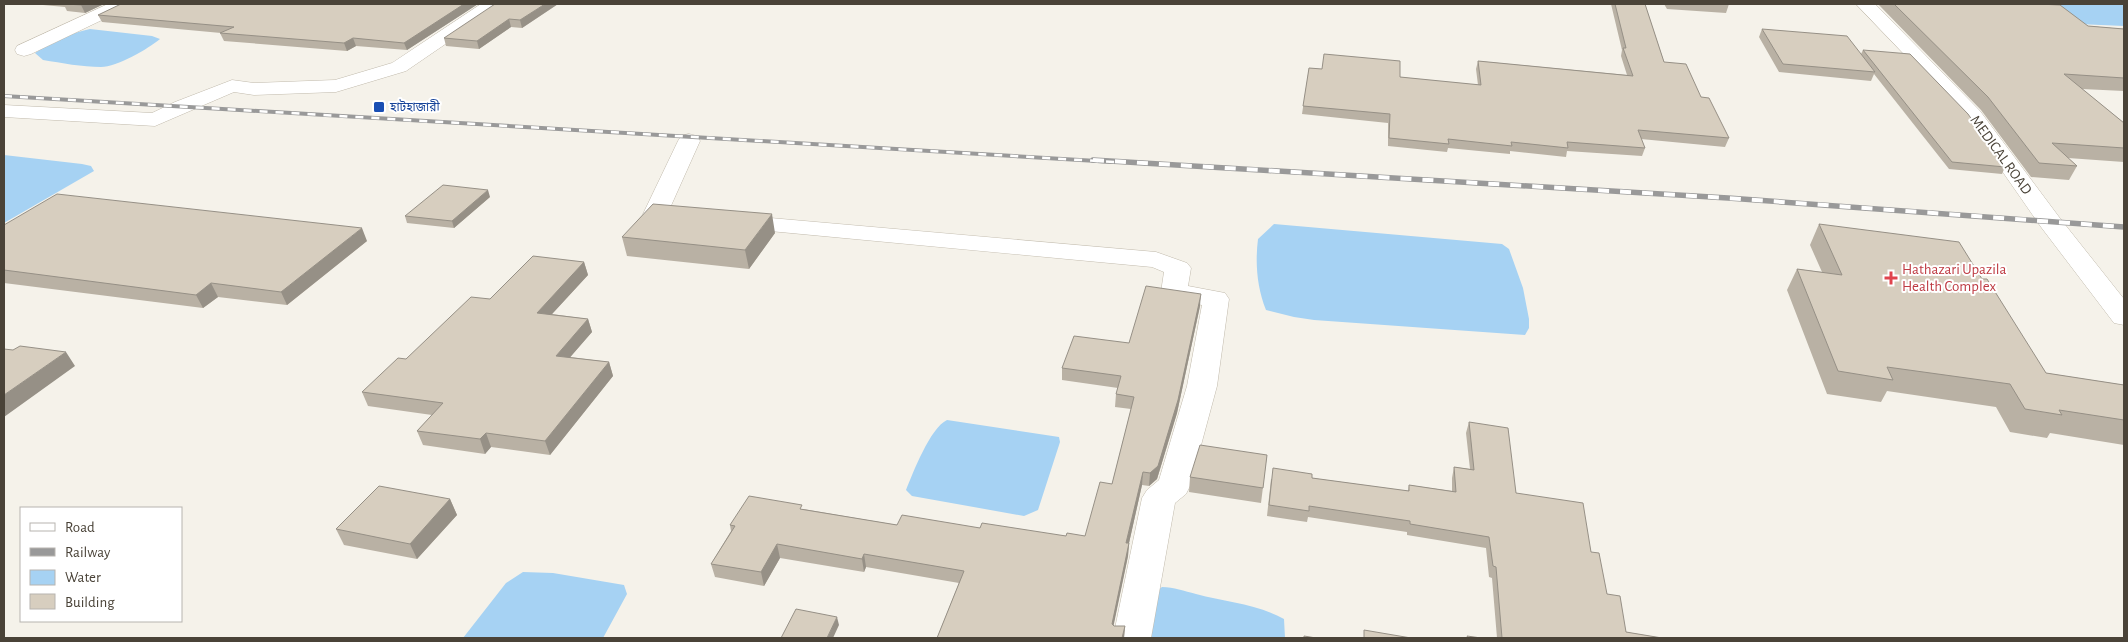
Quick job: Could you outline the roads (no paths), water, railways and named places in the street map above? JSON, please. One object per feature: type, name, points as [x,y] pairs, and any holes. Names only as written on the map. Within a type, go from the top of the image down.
[{"type":"street","points":[[24,50],[121,4]]},
{"type":"street","points":[[4,111],[155,120],[182,106],[232,86],[254,89],[336,86],[399,67],[492,4]]},
{"type":"street","name":"MEDICAL ROAD","points":[[1865,4],[1972,115],[2050,222],[2124,318]]},
{"type":"street","points":[[689,141],[655,214],[1156,260],[1178,268],[1174,292],[1216,299],[1202,386],[1174,486],[1159,498],[1132,638]]},
{"type":"water","points":[[2043,4],[2124,4],[2124,26],[2078,24],[2069,21]]},
{"type":"water","points":[[90,29],[152,36],[160,39],[124,61],[101,67],[79,66],[43,60],[35,53],[62,38]]},
{"type":"water","points":[[4,155],[82,164],[91,166],[94,171],[4,223]]},
{"type":"water","points":[[1274,224],[1502,244],[1509,249],[1523,288],[1529,328],[1525,335],[1314,320],[1266,310],[1259,284],[1257,248],[1258,239]]},
{"type":"water","points":[[947,420],[1059,437],[1060,442],[1038,510],[1024,516],[912,496],[906,490],[918,462],[934,432]]},
{"type":"water","points":[[523,572],[553,573],[624,585],[627,594],[603,638],[463,638],[506,583]]},
{"type":"water","points":[[1162,587],[1175,588],[1274,614],[1284,619],[1285,638],[1140,638],[1148,603]]},
{"type":"railway","points":[[4,96],[1114,162]]},
{"type":"railway","points":[[1093,160],[1728,198],[2124,227]]},
{"type":"place","name":"হাটহাজারী","points":[[379,107]]},
{"type":"place","name":"Hathazari Upazila Health Complex","points":[[1891,278]]}]
